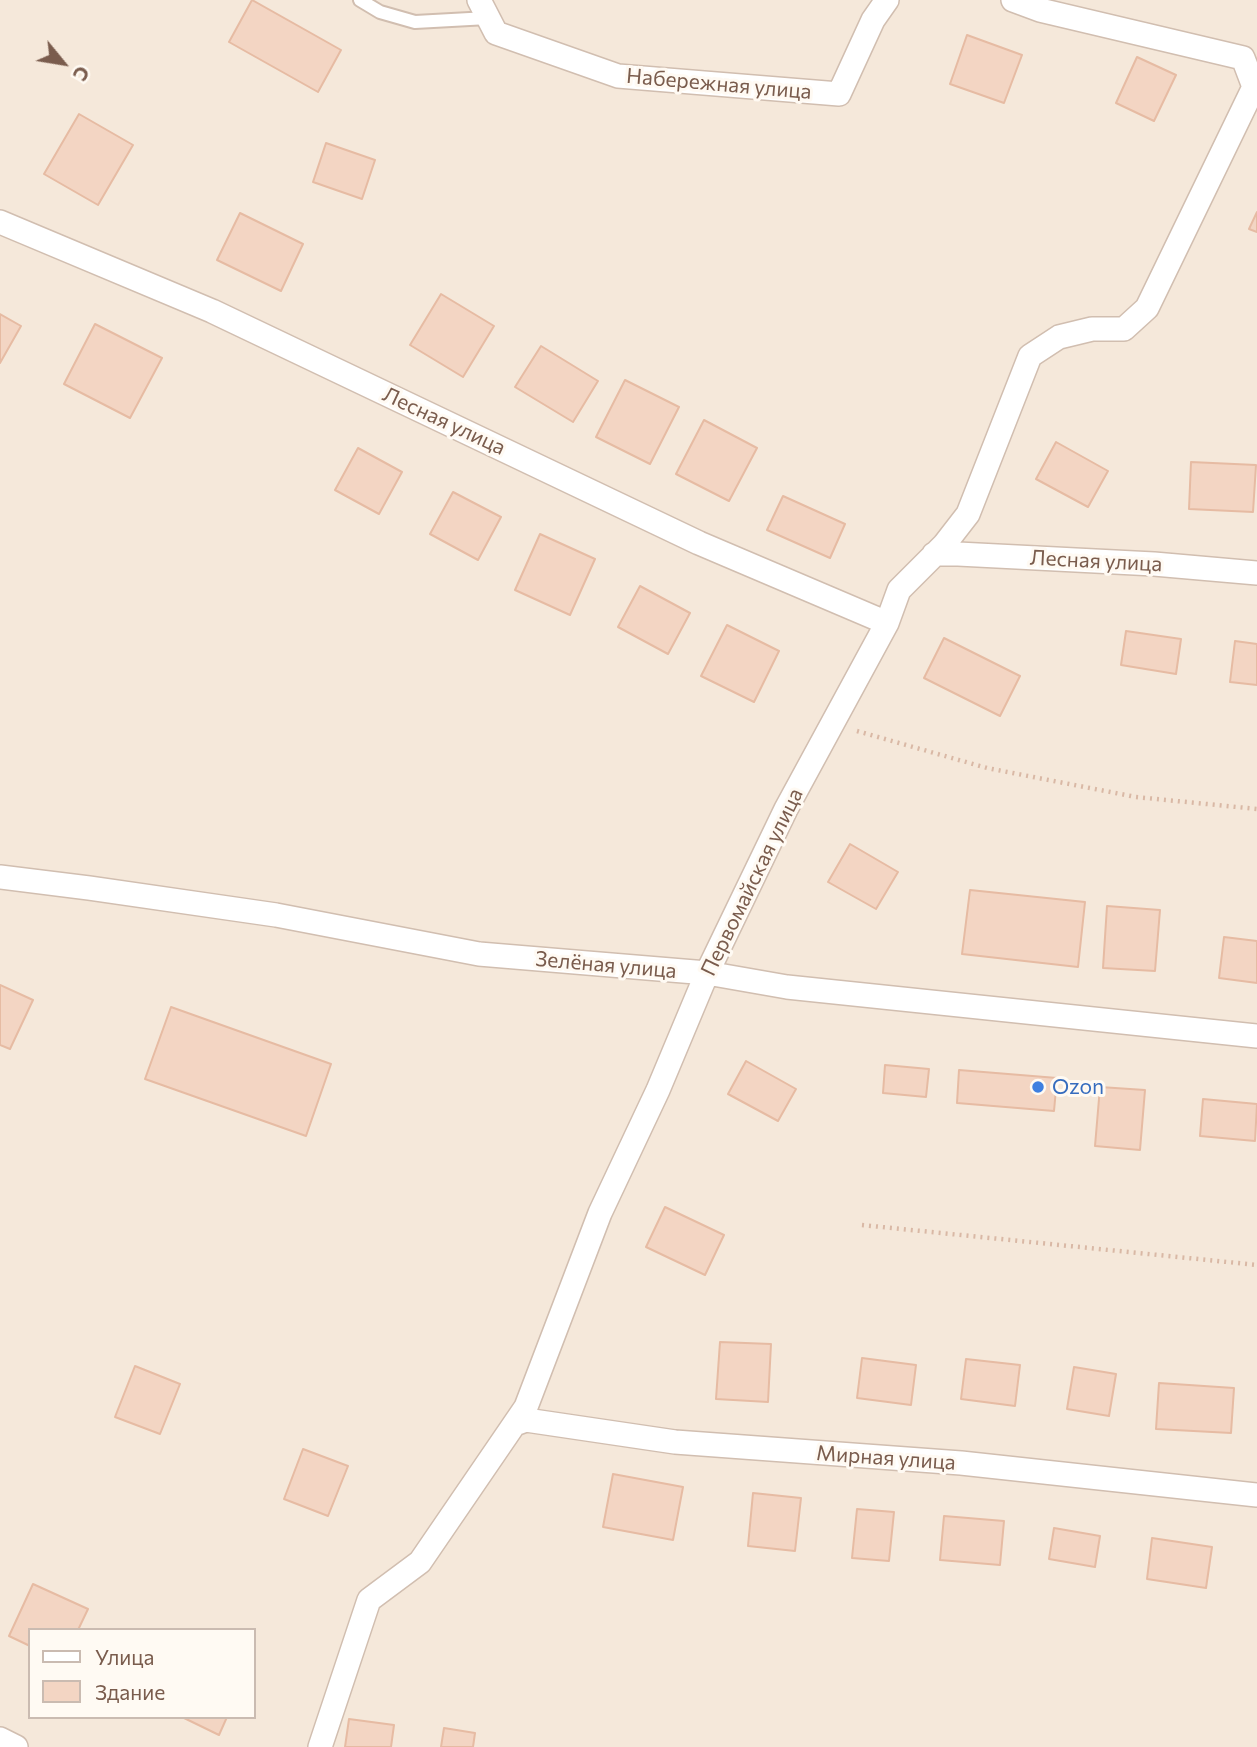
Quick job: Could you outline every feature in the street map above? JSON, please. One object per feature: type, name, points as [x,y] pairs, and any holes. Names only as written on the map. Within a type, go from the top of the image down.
[{"type":"street","name":"Набережная улица","points":[[483,9],[496,33],[618,76],[839,94],[873,20],[887,0]]},
{"type":"street","points":[[1013,0],[1040,10],[1250,59]]},
{"type":"street","name":"Первомайская улица","points":[[320,1747],[369,1600],[419,1562],[526,1408],[600,1213],[658,1090],[707,973],[786,809],[887,623],[899,590],[944,545],[968,514],[1030,356],[1059,337],[1092,329],[1124,329],[1147,308],[1254,87],[1250,59]]},
{"type":"street","name":"Лесная улица","points":[[0,222],[212,311],[698,543],[887,623]]},
{"type":"street","name":"Лесная улица","points":[[934,554],[1154,564],[1257,573]]},
{"type":"street","name":"Зелёная улица","points":[[0,877],[276,915],[479,954],[707,973],[787,987],[1257,1036]]},
{"type":"street","name":"Мирная улица","points":[[515,1424],[526,1420],[675,1442],[961,1463],[1257,1495]]},
{"type":"street","points":[[0,1739],[16,1747]]},
{"type":"lane","points":[[359,0],[380,12],[415,22],[483,9]]},
{"type":"path","points":[[834,719],[862,734],[988,768],[1136,797],[1257,809]]},
{"type":"path","points":[[862,1226],[1257,1265]]},
{"type":"shaded area","points":[[0,0],[1257,0],[1257,1747],[0,1747]]},
{"type":"building","points":[[252,0],[341,50],[318,92],[229,42]]},
{"type":"building","points":[[967,35],[1022,55],[1004,103],[950,84]]},
{"type":"building","points":[[1137,57],[1176,75],[1154,121],[1116,103]]},
{"type":"building","points":[[79,114],[133,145],[98,205],[44,174]]},
{"type":"building","points":[[326,143],[375,160],[362,199],[313,182]]},
{"type":"building","points":[[1257,212],[1257,232],[1249,229]]},
{"type":"building","points":[[240,213],[303,244],[281,291],[217,260]]},
{"type":"building","points":[[441,294],[494,326],[463,377],[410,345]]},
{"type":"building","points":[[0,314],[21,326],[0,363]]},
{"type":"building","points":[[95,324],[162,358],[130,418],[64,384]]},
{"type":"building","points":[[541,346],[598,381],[573,422],[515,387]]},
{"type":"building","points":[[625,380],[679,407],[650,464],[596,437]]},
{"type":"building","points":[[704,420],[757,448],[729,501],[676,474]]},
{"type":"building","points":[[1056,442],[1108,471],[1088,507],[1036,479]]},
{"type":"building","points":[[358,448],[402,472],[379,514],[335,490]]},
{"type":"building","points":[[1191,462],[1256,465],[1253,512],[1189,509]]},
{"type":"building","points":[[453,492],[501,517],[478,560],[430,534]]},
{"type":"building","points":[[783,496],[845,524],[830,558],[767,530]]},
{"type":"building","points":[[540,534],[595,559],[570,615],[515,590]]},
{"type":"building","points":[[640,586],[690,613],[668,654],[618,627]]},
{"type":"building","points":[[727,625],[779,651],[754,702],[701,676]]},
{"type":"building","points":[[1126,631],[1181,639],[1176,674],[1121,665]]},
{"type":"building","points":[[944,638],[1020,676],[1000,716],[924,678]]},
{"type":"building","points":[[1235,641],[1257,644],[1257,685],[1230,682]]},
{"type":"building","points":[[850,844],[898,872],[876,909],[828,882]]},
{"type":"building","points":[[970,890],[1085,902],[1078,967],[962,954]]},
{"type":"building","points":[[1107,906],[1160,910],[1155,971],[1103,968]]},
{"type":"building","points":[[1224,937],[1257,941],[1257,983],[1219,978]]},
{"type":"building","points":[[0,985],[33,1000],[10,1049],[0,1045]]},
{"type":"building","points":[[171,1007],[331,1064],[306,1136],[145,1079]]},
{"type":"building","points":[[746,1061],[796,1089],[778,1121],[728,1094]]},
{"type":"building","points":[[885,1065],[929,1069],[926,1097],[883,1093]]},
{"type":"building","points":[[959,1070],[1057,1078],[1054,1111],[957,1103]]},
{"type":"building","points":[[1100,1087],[1145,1090],[1140,1150],[1095,1146]]},
{"type":"building","points":[[1203,1099],[1257,1104],[1255,1141],[1200,1136]]},
{"type":"building","points":[[665,1207],[724,1235],[705,1275],[646,1247]]},
{"type":"building","points":[[720,1342],[771,1344],[768,1402],[716,1399]]},
{"type":"building","points":[[862,1358],[916,1365],[911,1405],[857,1398]]},
{"type":"building","points":[[966,1359],[1020,1365],[1015,1406],[961,1399]]},
{"type":"building","points":[[135,1366],[180,1384],[160,1434],[115,1417]]},
{"type":"building","points":[[1074,1367],[1116,1374],[1109,1416],[1067,1409]]},
{"type":"building","points":[[1159,1383],[1234,1388],[1231,1433],[1156,1429]]},
{"type":"building","points":[[303,1449],[348,1466],[328,1516],[284,1499]]},
{"type":"building","points":[[613,1474],[683,1487],[673,1540],[603,1527]]},
{"type":"building","points":[[753,1493],[801,1498],[795,1551],[748,1546]]},
{"type":"building","points":[[857,1509],[894,1512],[889,1561],[852,1558]]},
{"type":"building","points":[[944,1516],[1004,1521],[1000,1565],[940,1560]]},
{"type":"building","points":[[1054,1528],[1100,1536],[1095,1567],[1049,1559]]},
{"type":"building","points":[[1152,1538],[1212,1547],[1206,1588],[1147,1579]]},
{"type":"building","points":[[33,1584],[88,1609],[79,1628],[28,1628],[28,1645],[9,1636]]},
{"type":"building","points":[[186,1719],[226,1719],[219,1735]]},
{"type":"building","points":[[349,1719],[394,1725],[391,1747],[345,1747]]},
{"type":"building","points":[[444,1728],[475,1733],[473,1747],[441,1747]]},
{"type":"place","name":"Ozon","points":[[1038,1087]]}]
